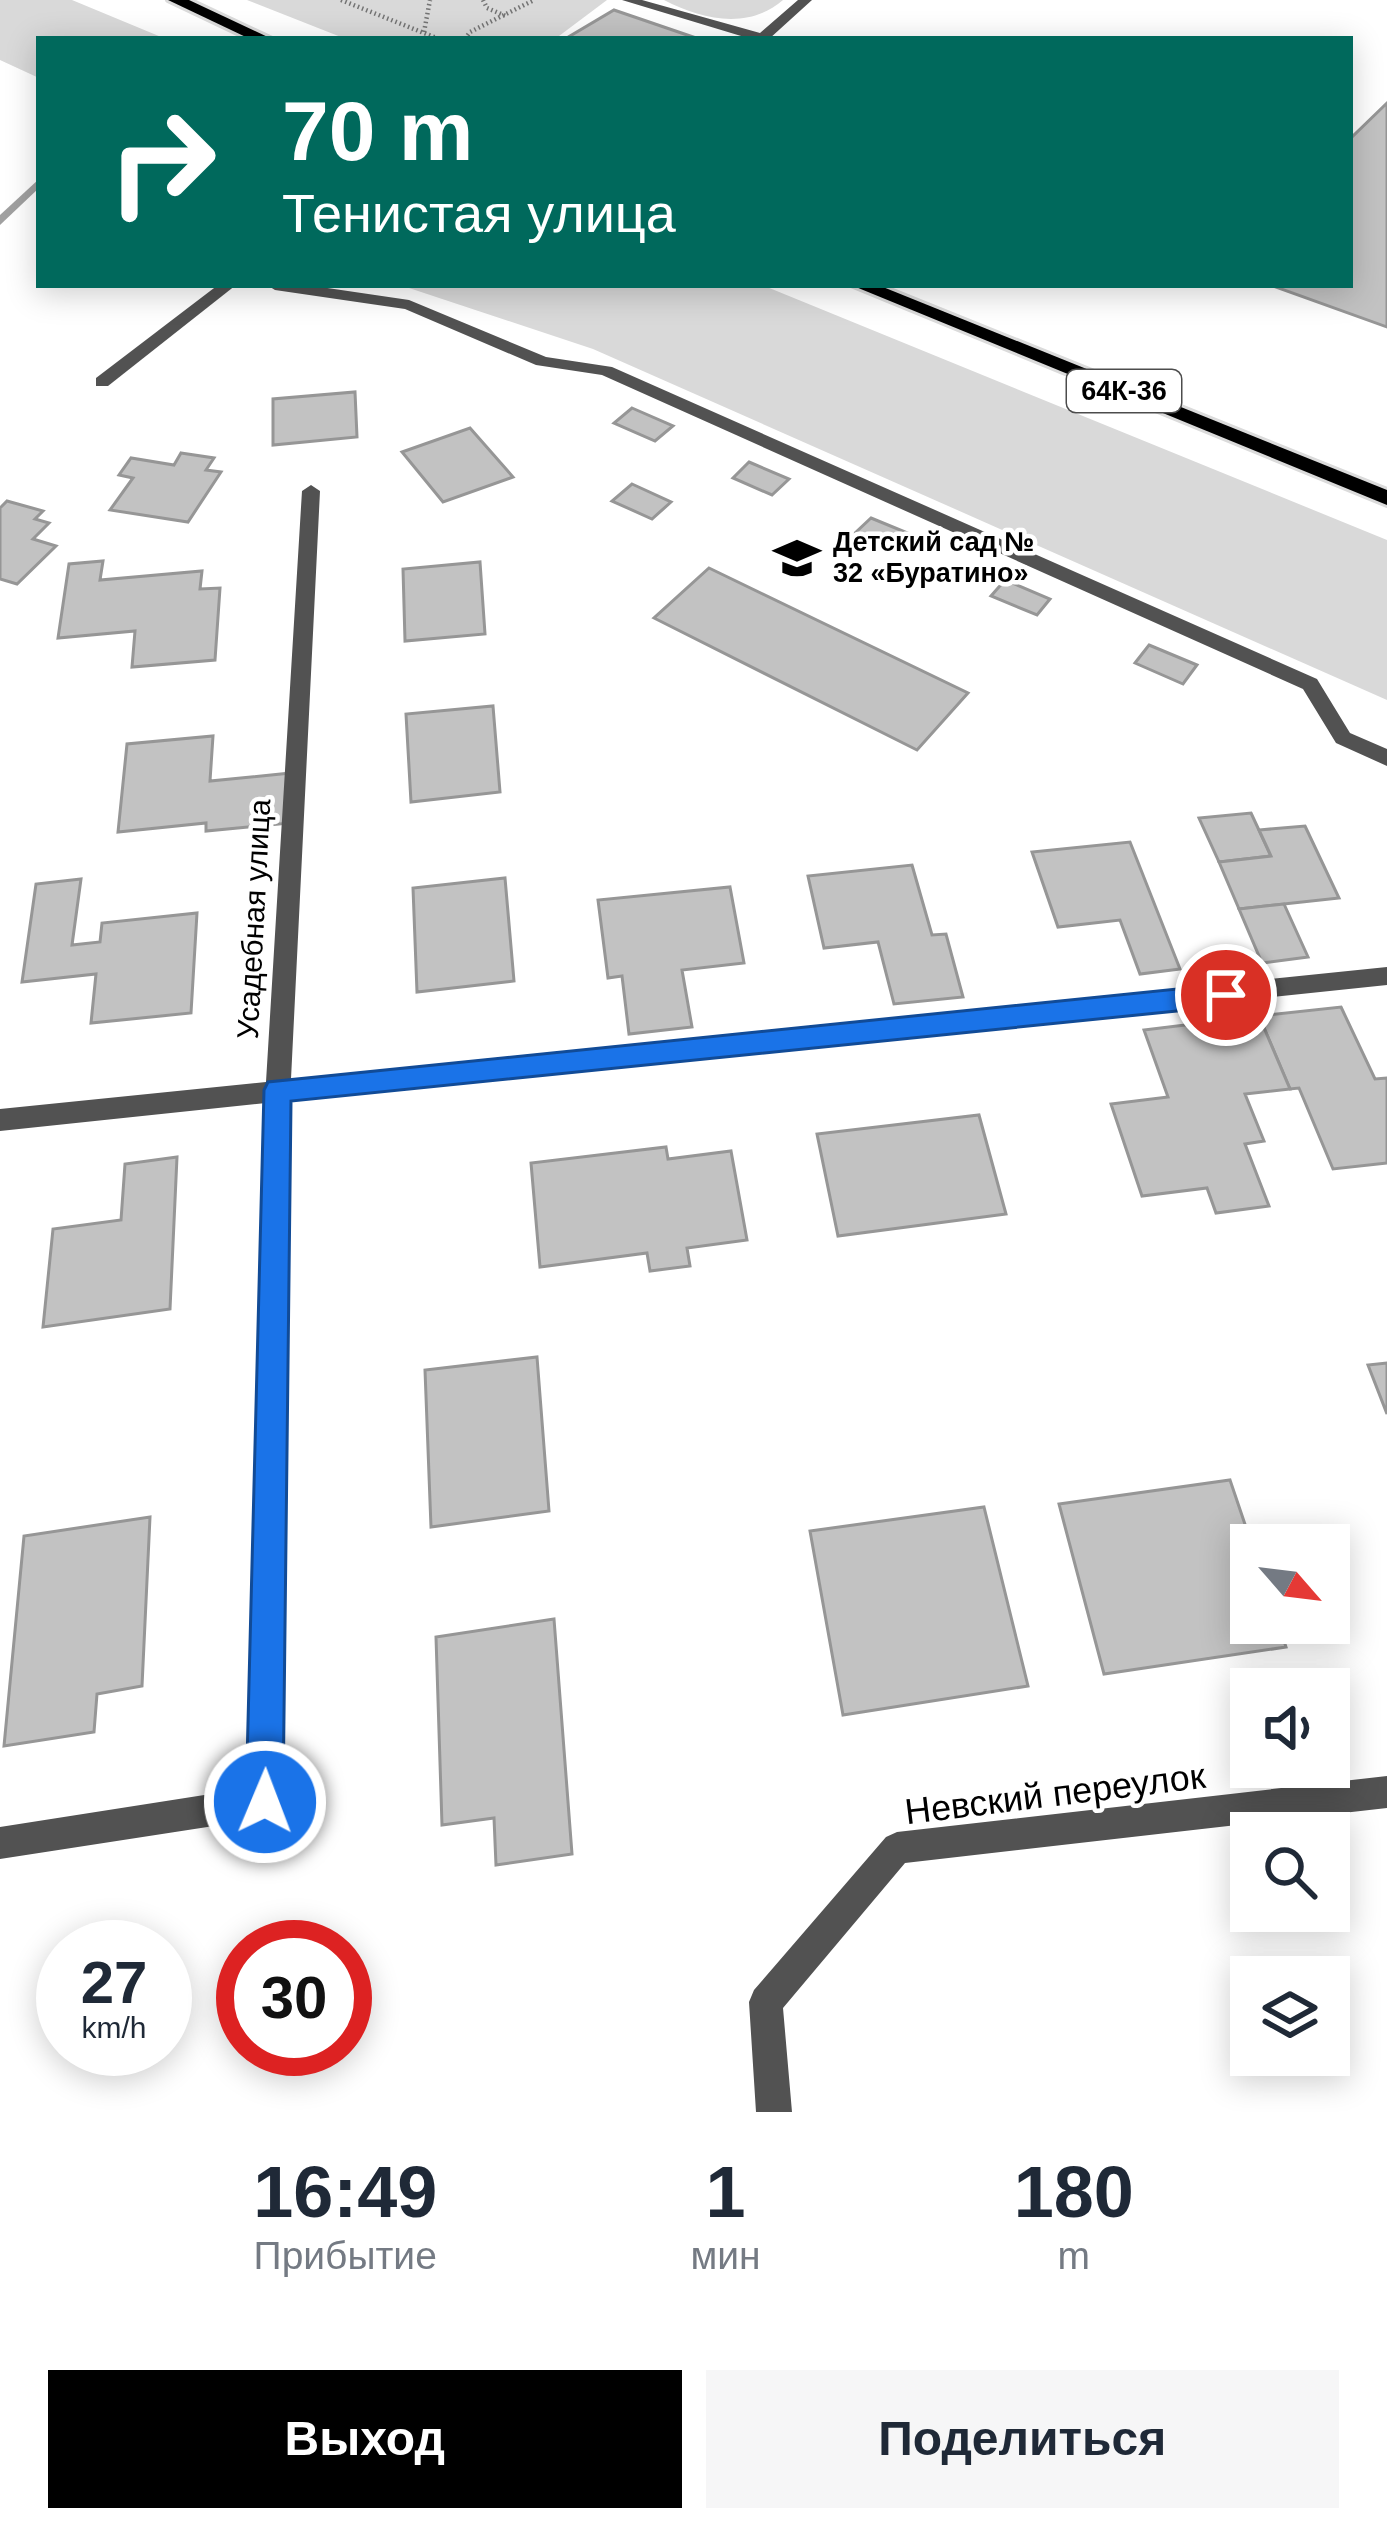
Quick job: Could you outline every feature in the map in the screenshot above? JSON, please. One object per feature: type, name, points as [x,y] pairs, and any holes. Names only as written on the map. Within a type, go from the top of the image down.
[{"type":"main road","points":[[178,1],[257,36]]},
{"type":"main road","name":"64К-36","points":[[868,288],[1387,498]]},
{"type":"street","points":[[628,0],[754,36]]},
{"type":"street","points":[[763,36],[806,0]]},
{"type":"street","points":[[102,382],[224,288]]},
{"type":"street","points":[[295,288],[409,305],[542,361],[606,371],[1310,684],[1342,737],[1387,758]]},
{"type":"street","name":"Усадебная улица","points":[[0,1843],[265,1802],[278,1090],[310,491]]},
{"type":"street","points":[[0,1120],[1387,976]]},
{"type":"street","name":"Невский переулок","points":[[774,2112],[766,2002],[897,1848],[1387,1792]]},
{"type":"path","points":[[341,0],[433,36]]},
{"type":"path","points":[[379,16],[385,0]]},
{"type":"path","points":[[424,32],[430,0]]},
{"type":"path","points":[[483,0],[487,8],[507,16]]},
{"type":"path","points":[[467,36],[534,0]]},
{"type":"shaded area","points":[[0,0],[72,0],[159,36],[36,36],[36,77],[0,60]]},
{"type":"shaded area","points":[[247,0],[607,0],[559,36],[338,36]]},
{"type":"shaded area","points":[[664,0],[783,0],[755,15],[725,19]]},
{"type":"shaded area","points":[[409,288],[769,288],[1387,540],[1387,700],[593,349]]},
{"type":"building","points":[[614,10],[690,36],[570,36]]},
{"type":"building","points":[[1387,103],[1387,327],[1278,288],[1353,288],[1353,136]]},
{"type":"building","points":[[355,392],[357,437],[273,445],[273,399]]},
{"type":"building","points":[[632,408],[673,426],[655,441],[614,423]]},
{"type":"building","points":[[470,428],[513,477],[443,502],[402,452]]},
{"type":"building","points":[[181,453],[214,458],[206,470],[221,472],[188,522],[110,510],[133,478],[119,475],[131,458],[174,465]]},
{"type":"building","points":[[749,462],[789,479],[772,495],[733,478]]},
{"type":"building","points":[[632,484],[671,502],[652,519],[612,501]]},
{"type":"building","points":[[7,501],[43,511],[35,519],[49,523],[33,539],[56,546],[17,584],[0,579],[0,508]]},
{"type":"building","points":[[871,518],[915,536],[898,553],[854,534]]},
{"type":"building","points":[[103,561],[100,580],[202,571],[200,589],[220,588],[215,660],[132,667],[135,631],[58,638],[69,564]]},
{"type":"building","points":[[480,562],[485,634],[405,641],[403,569]]},
{"type":"building","points":[[709,568],[968,693],[917,750],[654,618]]},
{"type":"building","points":[[1005,580],[1050,599],[1037,615],[991,596]]},
{"type":"building","points":[[1149,645],[1197,665],[1183,684],[1135,663]]},
{"type":"building","points":[[493,706],[500,792],[411,802],[406,714]]},
{"type":"building","points":[[213,736],[210,781],[291,773],[290,823],[206,831],[206,823],[118,832],[127,744]]},
{"type":"building","points":[[1251,813],[1271,856],[1219,862],[1199,818]]},
{"type":"building","points":[[1305,826],[1339,898],[1239,909],[1219,862],[1271,856],[1259,830]]},
{"type":"building","points":[[1130,842],[1180,969],[1140,974],[1120,920],[1058,927],[1032,852]]},
{"type":"building","points":[[912,865],[932,935],[946,934],[963,997],[894,1004],[878,942],[824,948],[808,876]]},
{"type":"building","points":[[505,878],[514,981],[417,992],[413,888]]},
{"type":"building","points":[[81,879],[72,945],[100,942],[102,923],[197,913],[191,1013],[91,1023],[96,974],[22,982],[36,884]]},
{"type":"building","points":[[730,887],[744,963],[682,970],[692,1027],[629,1034],[622,976],[608,978],[598,900]]},
{"type":"building","points":[[1284,904],[1308,957],[1262,963],[1239,909]]},
{"type":"building","points":[[1341,1007],[1375,1079],[1387,1078],[1387,1163],[1333,1169],[1299,1088],[1290,1089],[1259,1016]]},
{"type":"building","points":[[1259,1016],[1290,1089],[1245,1094],[1264,1141],[1245,1144],[1269,1206],[1216,1213],[1207,1188],[1142,1196],[1111,1104],[1168,1097],[1144,1030]]},
{"type":"building","points":[[979,1115],[1006,1214],[838,1236],[817,1134]]},
{"type":"building","points":[[666,1147],[668,1159],[731,1151],[747,1240],[687,1248],[690,1266],[650,1271],[647,1253],[540,1267],[531,1163]]},
{"type":"building","points":[[177,1157],[170,1309],[43,1327],[53,1229],[121,1220],[125,1164]]},
{"type":"building","points":[[537,1357],[549,1511],[431,1527],[425,1370]]},
{"type":"building","points":[[1387,1363],[1387,1414],[1368,1365]]},
{"type":"building","points":[[1230,1480],[1245,1524],[1230,1524],[1230,1644],[1286,1647],[1104,1674],[1059,1504]]},
{"type":"building","points":[[984,1507],[1028,1686],[843,1715],[810,1531]]},
{"type":"building","points":[[150,1517],[142,1686],[97,1694],[94,1732],[4,1746],[24,1536]]},
{"type":"building","points":[[554,1619],[572,1854],[496,1865],[494,1818],[442,1825],[436,1637]]},
{"type":"waterway","points":[[0,222],[36,185]]},
{"type":"place","name":"Детский сад № 32 «Буратино»","points":[[797,558]]},
{"type":"route","points":[[265,1802],[278,1090],[1226,995]]}]
